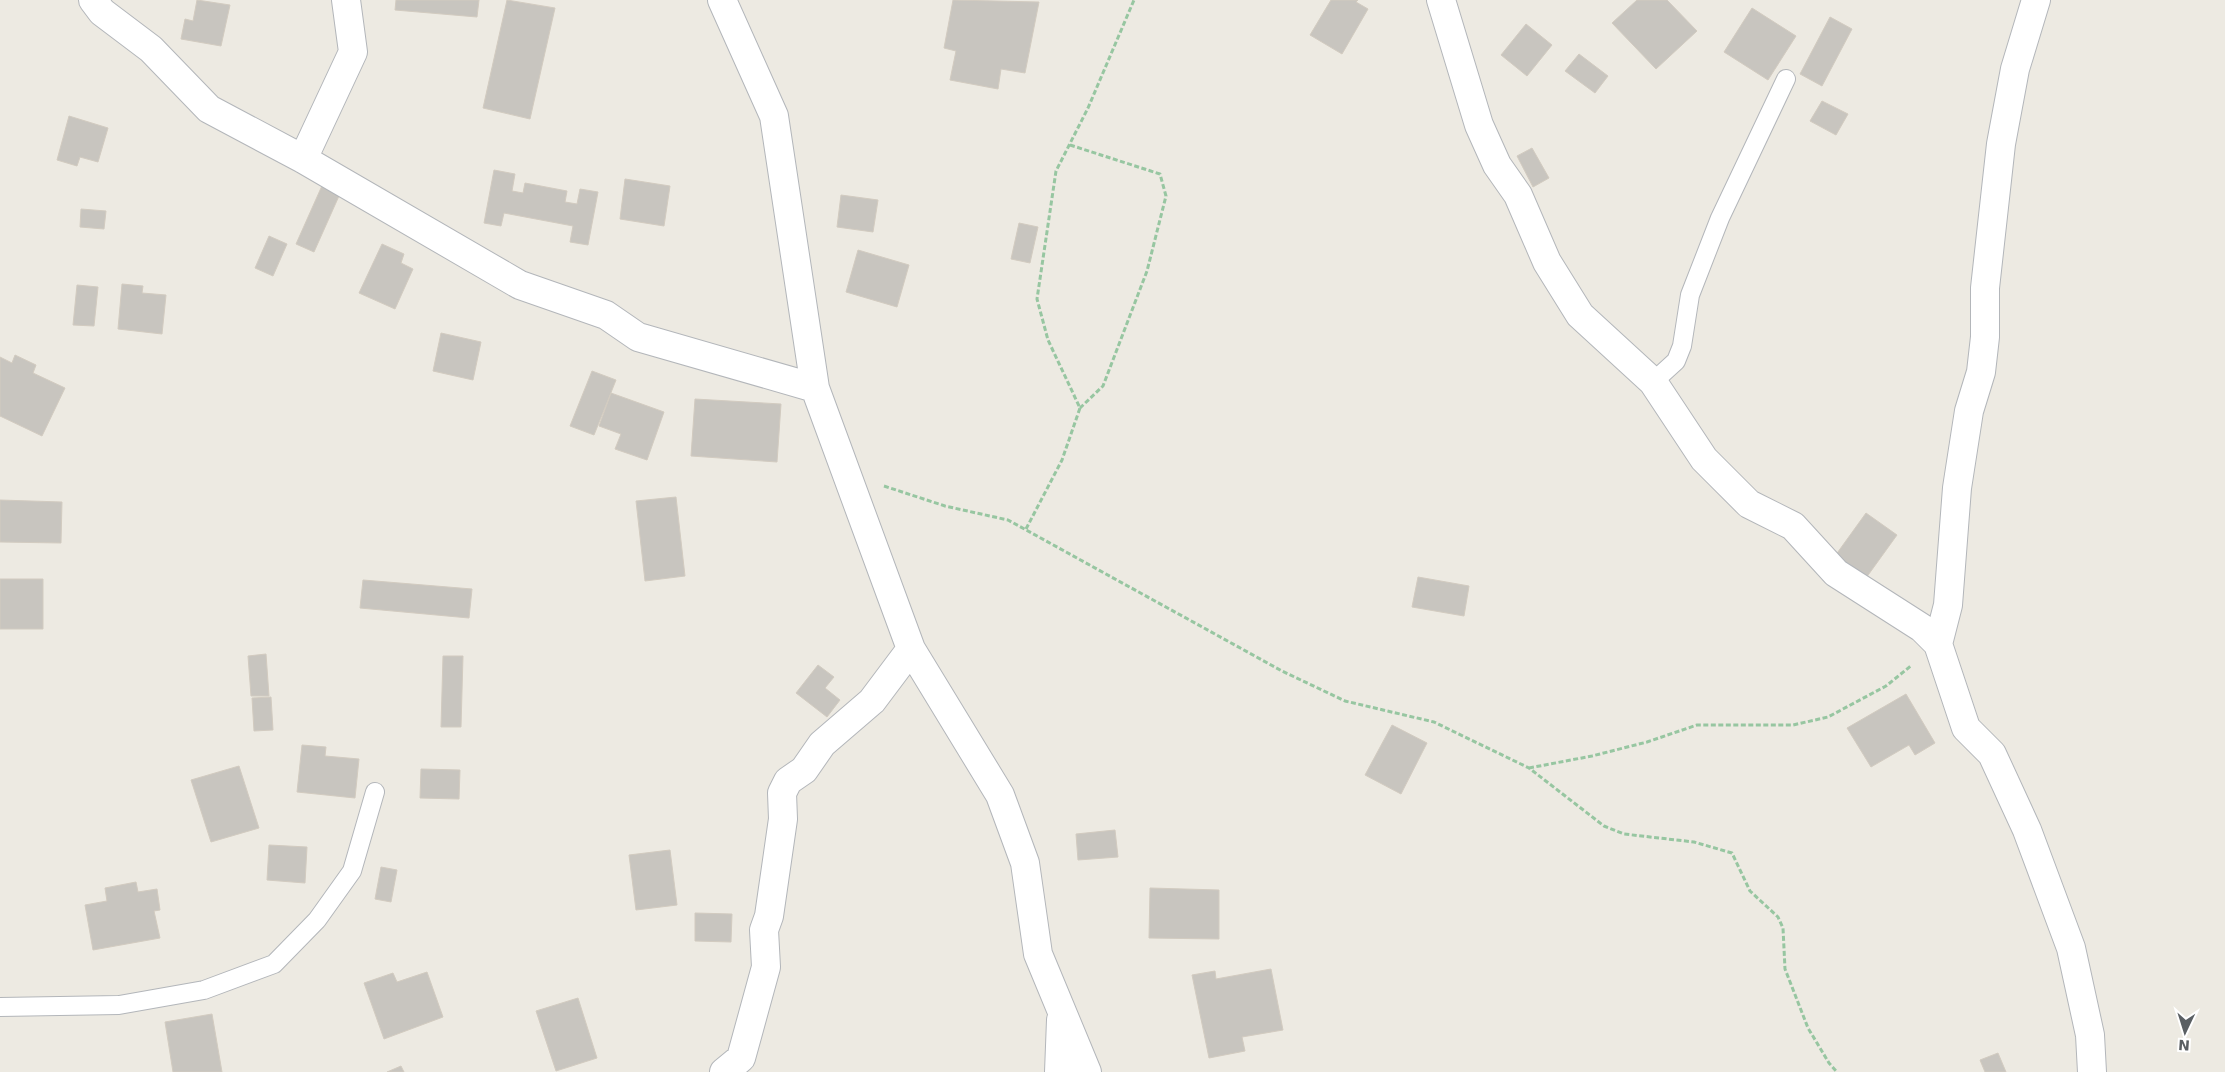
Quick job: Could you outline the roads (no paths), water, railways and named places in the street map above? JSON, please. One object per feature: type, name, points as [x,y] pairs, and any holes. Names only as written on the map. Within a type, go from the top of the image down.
[{"type":"street","points":[[93,0],[102,12],[151,49],[209,109],[302,159],[520,285],[606,315],[638,337],[815,388]]},
{"type":"street","points":[[302,159],[353,52],[346,0]]},
{"type":"street","points":[[722,0],[774,116],[815,388],[911,649],[1000,795],[1025,863],[1038,954],[1087,1072]]},
{"type":"street","points":[[1441,0],[1478,125],[1497,165],[1518,195],[1547,262],[1580,315],[1653,382],[1704,459],[1749,504],[1793,526],[1836,573],[1922,628],[1938,644],[1966,728],[1992,754],[2027,830],[2070,948],[2090,1035],[2092,1072]]},
{"type":"street","points":[[1938,644],[1948,606],[1957,488],[1969,411],[1981,372],[1985,337],[1985,288],[2001,144],[2015,69],[2036,0]]},
{"type":"street","points":[[724,1072],[741,1058],[766,967],[764,930],[769,916],[783,819],[782,793],[788,781],[804,770],[822,744],[872,701],[911,649]]},
{"type":"street","points":[[1059,1072],[1062,1012]]},
{"type":"lane","points":[[1653,382],[1676,361],[1682,346],[1690,295],[1720,218],[1786,79]]},
{"type":"lane","points":[[0,1007],[118,1005],[204,990],[274,964],[317,920],[352,871],[375,792]]}]
